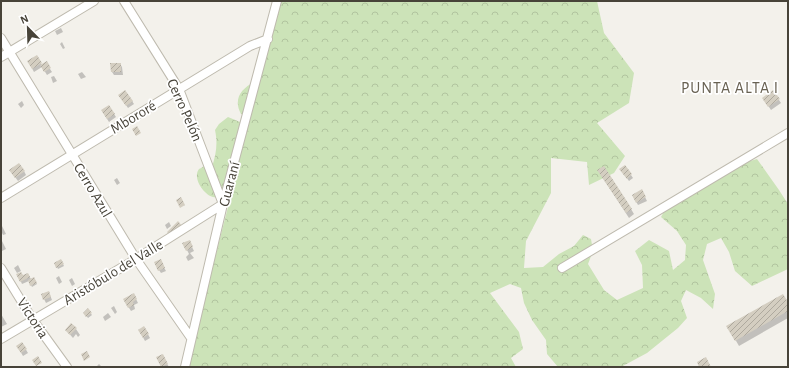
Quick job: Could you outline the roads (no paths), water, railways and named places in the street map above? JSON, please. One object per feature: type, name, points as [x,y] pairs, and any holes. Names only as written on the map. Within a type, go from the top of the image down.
[{"type":"street","points":[[1,57],[94,1]]},
{"type":"street","name":"Cerro Pelón","points":[[124,1],[179,90],[223,204]]},
{"type":"street","name":"Guaraní","points":[[185,367],[223,204],[277,1]]},
{"type":"street","name":"Cerro Azul","points":[[1,38],[136,259],[191,338]]},
{"type":"street","name":"Mbororé","points":[[1,198],[250,46],[268,39]]},
{"type":"street","points":[[562,268],[788,133]]},
{"type":"street","name":"Aristóbulo del Valle","points":[[1,339],[136,259],[223,204]]},
{"type":"street","name":"Victoria","points":[[1,268],[33,320],[67,367]]},
{"type":"district","name":"PUNTA ALTA I","points":[[730,87]]}]
